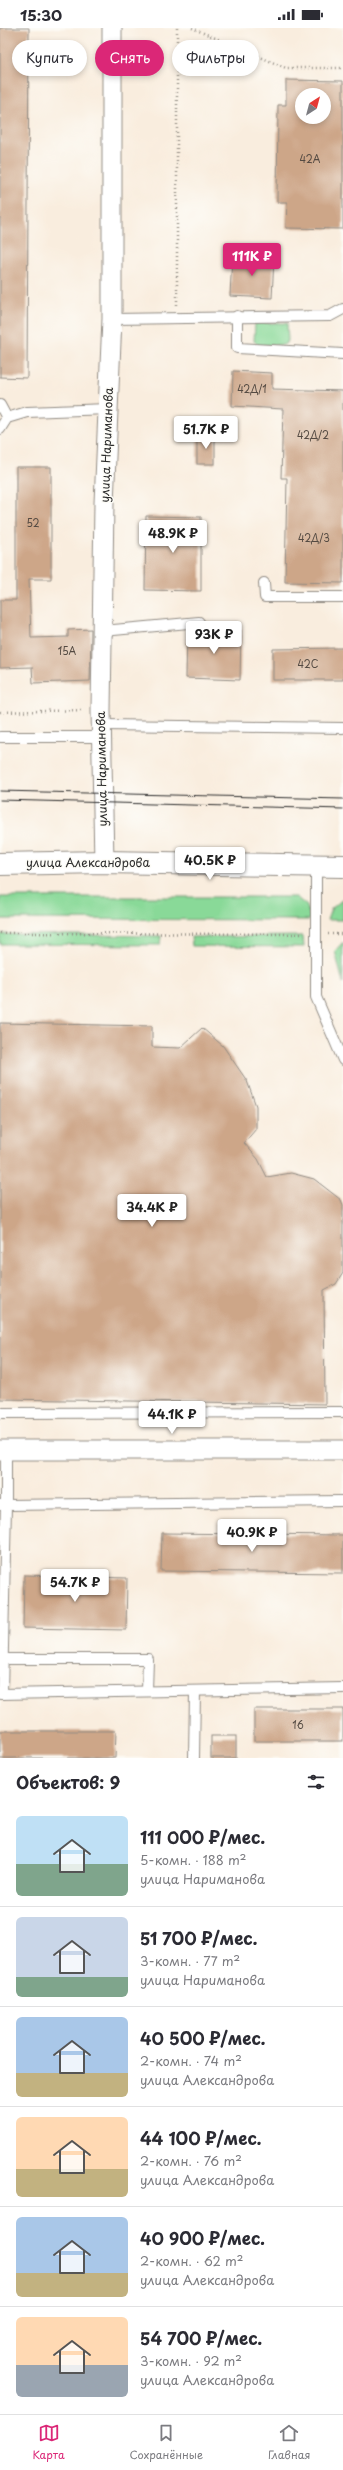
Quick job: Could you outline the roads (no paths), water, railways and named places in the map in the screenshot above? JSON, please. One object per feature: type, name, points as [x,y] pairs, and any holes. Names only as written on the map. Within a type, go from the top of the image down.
[{"type":"main road","name":"улица Александрова","points":[[0,864],[104,862],[343,866]]},
{"type":"street","name":"улица Нариманова","points":[[104,862],[102,724],[104,503],[112,319],[112,28]]},
{"type":"street","points":[[3,1450],[343,1450]]},
{"type":"lane","points":[[112,319],[237,316],[330,316],[343,309]]},
{"type":"lane","points":[[237,316],[238,348],[343,354]]},
{"type":"lane","points":[[0,405],[7,418]]},
{"type":"lane","points":[[0,429],[7,418],[27,412],[108,409]]},
{"type":"lane","points":[[264,583],[265,597],[343,597]]},
{"type":"lane","points":[[103,631],[199,622]]},
{"type":"lane","points":[[0,737],[102,724],[343,728]]},
{"type":"lane","points":[[316,866],[316,997],[343,1060]]},
{"type":"lane","points":[[0,1413],[343,1412]]},
{"type":"lane","points":[[3,1450],[3,1659],[1,1694],[343,1688]]},
{"type":"lane","points":[[3,1505],[343,1501]]},
{"type":"lane","points":[[3,1659],[148,1659],[147,1692]]},
{"type":"lane","points":[[194,1758],[195,1691]]},
{"type":"tram line","points":[[0,791],[343,799]]},
{"type":"tram line","points":[[0,800],[343,809]]}]
